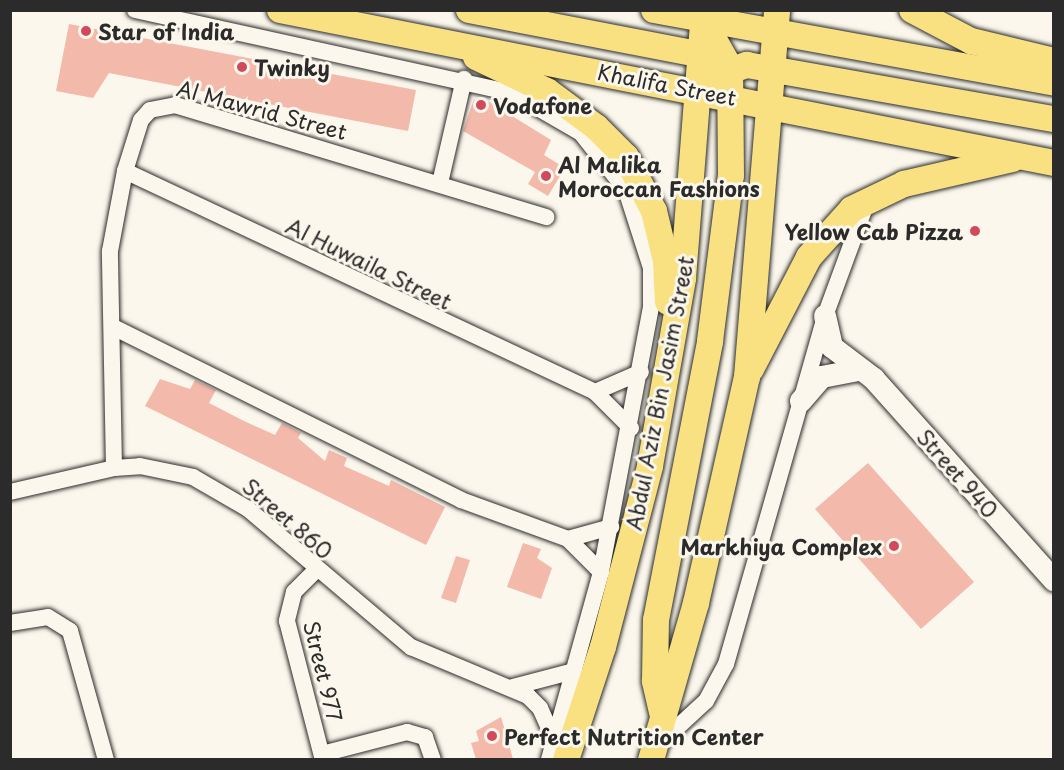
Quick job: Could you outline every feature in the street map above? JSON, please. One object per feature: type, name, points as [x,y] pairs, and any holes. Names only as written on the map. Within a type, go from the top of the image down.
[{"type":"main road","name":"Khalifa Street","points":[[280,10],[771,104],[1053,163]]},
{"type":"main road","points":[[469,10],[773,69],[1053,119]]},
{"type":"main road","points":[[654,10],[776,21],[1053,83]]},
{"type":"main road","points":[[912,10],[971,41],[1053,61]]},
{"type":"main road","points":[[703,15],[771,104]]},
{"type":"main road","name":"Abdul Aziz Bin Jasim Street","points":[[560,749],[625,564],[654,373],[683,278],[703,15]]},
{"type":"main road","points":[[663,715],[655,681],[656,620],[710,341],[731,175],[737,62],[745,19]]},
{"type":"main road","points":[[699,90],[737,62],[776,21]]},
{"type":"main road","points":[[653,754],[696,603],[747,377],[776,21]]},
{"type":"main road","points":[[445,42],[547,91],[596,127],[626,157],[654,211],[666,261],[654,373]]},
{"type":"main road","points":[[747,377],[808,257],[828,231],[869,198],[904,184],[1022,156]]},
{"type":"street","points":[[135,10],[464,79],[440,183]]},
{"type":"street","name":"Abdul Aziz Bin Jasim Street","points":[[464,79],[553,112],[610,164],[626,190],[651,268],[654,373],[631,428],[601,572],[574,671],[560,749],[549,759]]},
{"type":"street","name":"Al Mawrid Street","points":[[114,468],[110,251],[125,171],[141,120],[160,105],[175,105],[547,217]]},
{"type":"street","name":"Al Huwaila Street","points":[[125,171],[595,392],[631,428]]},
{"type":"street","points":[[653,754],[717,685],[847,244],[869,198]]},
{"type":"street","name":"Street 940","points":[[825,316],[832,347],[858,370],[874,379],[1050,570]]},
{"type":"street","points":[[113,327],[461,500],[568,539],[601,572]]},
{"type":"street","points":[[801,401],[822,378],[858,370]]},
{"type":"street","points":[[595,392],[654,373]]},
{"type":"street","name":"Street 860","points":[[10,492],[114,468],[164,469],[220,490],[315,571],[411,647],[513,687],[540,708],[560,749]]},
{"type":"street","points":[[568,539],[611,527]]},
{"type":"street","name":"Street 977","points":[[315,571],[294,592],[287,621],[323,757],[406,732],[425,737],[433,759]]},
{"type":"street","points":[[10,624],[48,617],[70,631],[106,759]]},
{"type":"street","points":[[513,687],[574,671]]},
{"type":"building","points":[[69,24],[416,90],[408,131],[109,73],[93,98],[56,91]]},
{"type":"building","points":[[474,99],[483,105],[486,100],[551,140],[544,155],[565,168],[548,196],[528,184],[535,172],[463,131]]},
{"type":"building","points":[[160,379],[190,389],[195,380],[216,390],[209,403],[244,421],[275,435],[282,423],[301,433],[298,438],[325,461],[329,450],[347,458],[344,466],[389,486],[391,480],[445,507],[426,545],[145,406]]},
{"type":"building","name":"Markhiya Complex","points":[[868,463],[974,582],[921,629],[815,509]]},
{"type":"building","points":[[523,543],[541,549],[537,558],[552,568],[541,599],[507,587]]},
{"type":"building","points":[[456,556],[470,560],[456,603],[441,598]]},
{"type":"building","name":"Perfect Nutrition Center","points":[[501,717],[513,759],[476,759],[471,743],[479,741],[476,731]]},
{"type":"place","name":"Star of India","points":[[86,31]]},
{"type":"place","name":"Twinky","points":[[242,67]]},
{"type":"place","name":"Vodafone","points":[[481,105]]},
{"type":"place","name":"Al Malika Moroccan Fashions","points":[[546,176]]},
{"type":"place","name":"Yellow Cab Pizza","points":[[975,231]]},
{"type":"place","name":"Markhiya Complex","points":[[894,546]]},
{"type":"place","name":"Perfect Nutrition Center","points":[[492,736]]}]
